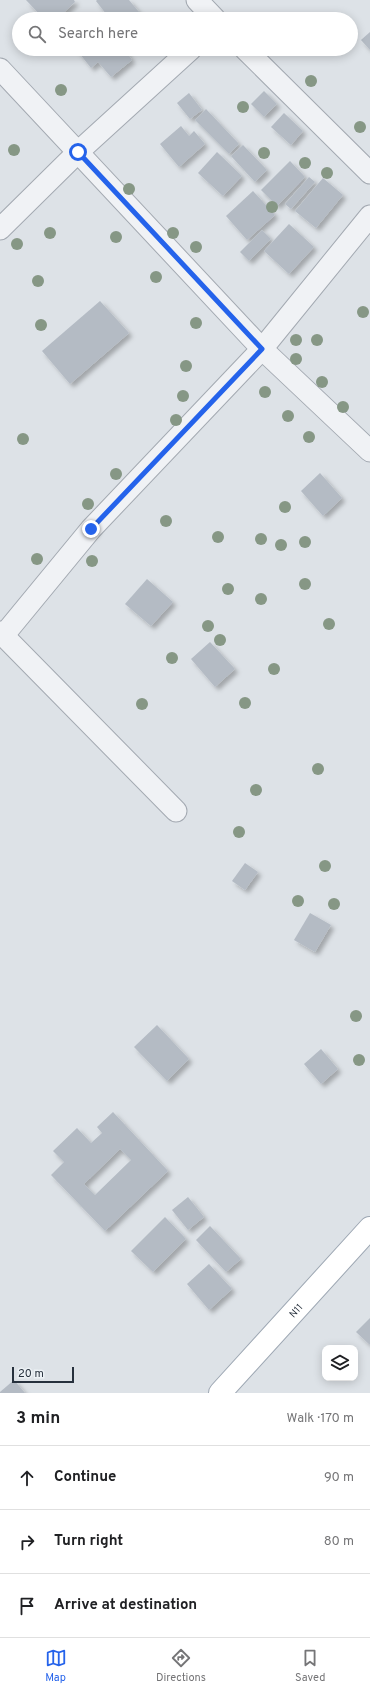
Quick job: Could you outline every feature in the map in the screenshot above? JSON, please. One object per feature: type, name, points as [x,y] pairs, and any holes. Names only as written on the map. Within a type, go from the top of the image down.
[{"type":"main road","name":"N11","points":[[220,1393],[370,1228]]},
{"type":"street","points":[[197,0],[208,12]]},
{"type":"street","points":[[0,229],[78,152],[183,56]]},
{"type":"street","points":[[252,56],[370,173]]},
{"type":"street","points":[[0,69],[262,349],[370,451]]},
{"type":"street","points":[[176,811],[2,634],[91,529],[262,349],[370,216]]},
{"type":"building","points":[[26,0],[74,0],[75,2],[64,12],[37,12]]},
{"type":"building","points":[[129,0],[139,12],[105,12],[96,1]]},
{"type":"building","points":[[370,32],[370,50],[361,40]]},
{"type":"building","points":[[82,56],[129,56],[132,60],[111,77],[98,62],[91,68]]},
{"type":"building","points":[[264,91],[277,104],[264,117],[251,104]]},
{"type":"building","points":[[189,93],[202,110],[190,119],[177,103]]},
{"type":"building","points":[[206,109],[239,144],[229,154],[195,120]]},
{"type":"building","points":[[284,113],[303,131],[291,145],[271,127]]},
{"type":"building","points":[[181,126],[189,136],[194,131],[205,144],[179,167],[160,144]]},
{"type":"building","points":[[243,145],[267,170],[255,182],[231,156]]},
{"type":"building","points":[[217,152],[242,176],[223,196],[198,173]]},
{"type":"building","points":[[290,161],[305,177],[277,206],[261,190]]},
{"type":"building","points":[[309,177],[315,182],[291,209],[285,204]]},
{"type":"building","points":[[323,178],[343,195],[316,228],[295,211]]},
{"type":"building","points":[[253,191],[275,215],[247,240],[226,216]]},
{"type":"building","points":[[289,224],[314,247],[289,274],[264,251]]},
{"type":"building","points":[[262,230],[271,239],[249,261],[240,252]]},
{"type":"building","points":[[100,301],[129,333],[70,384],[42,351]]},
{"type":"building","points":[[320,473],[342,498],[323,516],[301,491]]},
{"type":"building","points":[[147,579],[173,602],[151,626],[125,604]]},
{"type":"building","points":[[210,642],[235,669],[215,687],[191,659]]},
{"type":"building","points":[[245,863],[258,872],[245,890],[232,881]]},
{"type":"building","points":[[310,913],[331,925],[315,952],[294,940]]},
{"type":"building","points":[[157,1025],[189,1059],[167,1081],[134,1047]]},
{"type":"building","points":[[321,1049],[338,1069],[321,1084],[304,1064]]},
{"type":"building","points":[[113,1112],[168,1171],[105,1231],[51,1175],[64,1162],[53,1151],[77,1128],[91,1143],[102,1133],[97,1127]],"holes":[[[120,1149],[131,1160],[95,1195],[84,1184]]]},
{"type":"building","points":[[188,1197],[204,1217],[188,1230],[172,1210]]},
{"type":"building","points":[[165,1217],[186,1239],[153,1272],[131,1251]]},
{"type":"building","points":[[210,1226],[241,1259],[226,1272],[196,1240]]},
{"type":"building","points":[[209,1264],[232,1289],[209,1310],[187,1284]]},
{"type":"building","points":[[370,1318],[370,1345],[356,1332]]},
{"type":"building","points":[[14,1380],[25,1393],[0,1393],[0,1392]]},
{"type":"route","points":[[78,152],[262,349],[91,529]]}]
